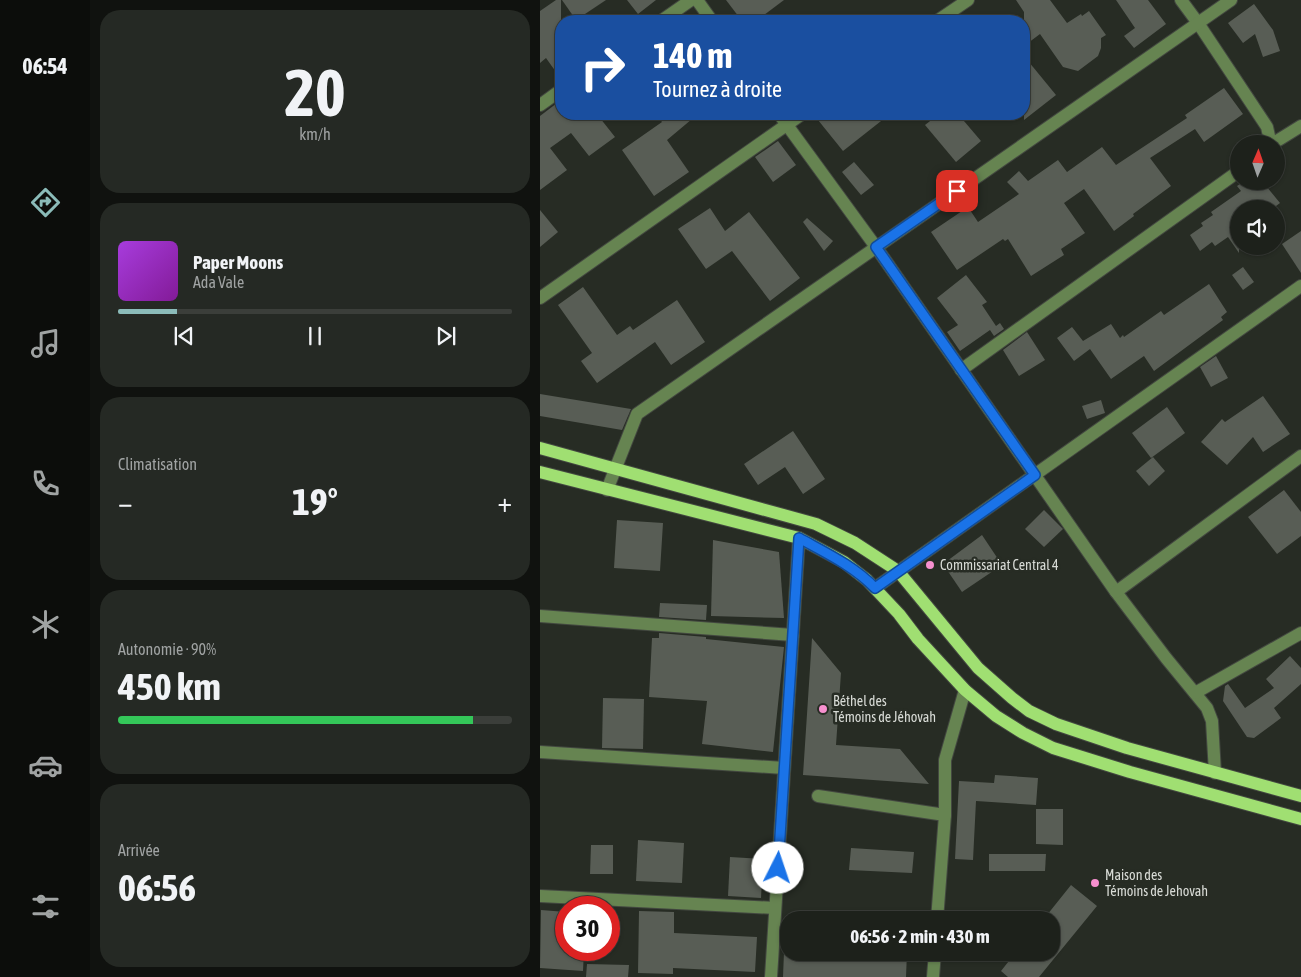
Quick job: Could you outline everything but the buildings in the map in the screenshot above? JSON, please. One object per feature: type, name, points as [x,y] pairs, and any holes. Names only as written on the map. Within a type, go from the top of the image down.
[{"type":"main road","points":[[540,448],[816,524],[855,543],[898,571],[978,668],[1012,698],[1029,710],[1056,724],[1110,742],[1301,796]]},
{"type":"main road","points":[[540,472],[799,538],[844,562],[867,580],[965,690],[996,716],[1023,733],[1052,748],[1130,772],[1301,819]]},
{"type":"street","points":[[670,15],[691,0]]},
{"type":"street","points":[[697,0],[708,15]]},
{"type":"street","points":[[946,15],[968,0]]},
{"type":"street","points":[[1181,0],[1267,127],[1269,135]]},
{"type":"street","points":[[607,490],[637,414],[1231,0]]},
{"type":"street","points":[[540,105],[555,94]]},
{"type":"street","points":[[540,298],[782,120]]},
{"type":"street","points":[[784,120],[876,247],[1116,592],[1207,708],[1212,721],[1215,773]]},
{"type":"street","points":[[1285,136],[1301,126]]},
{"type":"street","points":[[961,370],[1230,177]]},
{"type":"street","points":[[875,588],[1301,286]]},
{"type":"street","points":[[1116,592],[1301,456]]},
{"type":"street","points":[[771,977],[799,538]]},
{"type":"street","points":[[540,616],[793,635]]},
{"type":"street","points":[[1195,693],[1301,633]]},
{"type":"street","points":[[938,911],[945,815],[945,760],[965,690]]},
{"type":"street","points":[[540,752],[784,768]]},
{"type":"street","points":[[818,796],[945,815]]},
{"type":"street","points":[[540,896],[775,908]]},
{"type":"street","points":[[933,977],[934,961]]},
{"type":"place","name":"Commissariat Central 4","points":[[930,565]]},
{"type":"place","name":"Béthel des Témoins de Jéhovah","points":[[823,709]]},
{"type":"place","name":"Maison des Témoins de Jehovah","points":[[1095,883]]},
{"type":"route","points":[[778,868],[799,538],[844,562],[875,588],[1035,475],[876,247],[957,191]]}]
